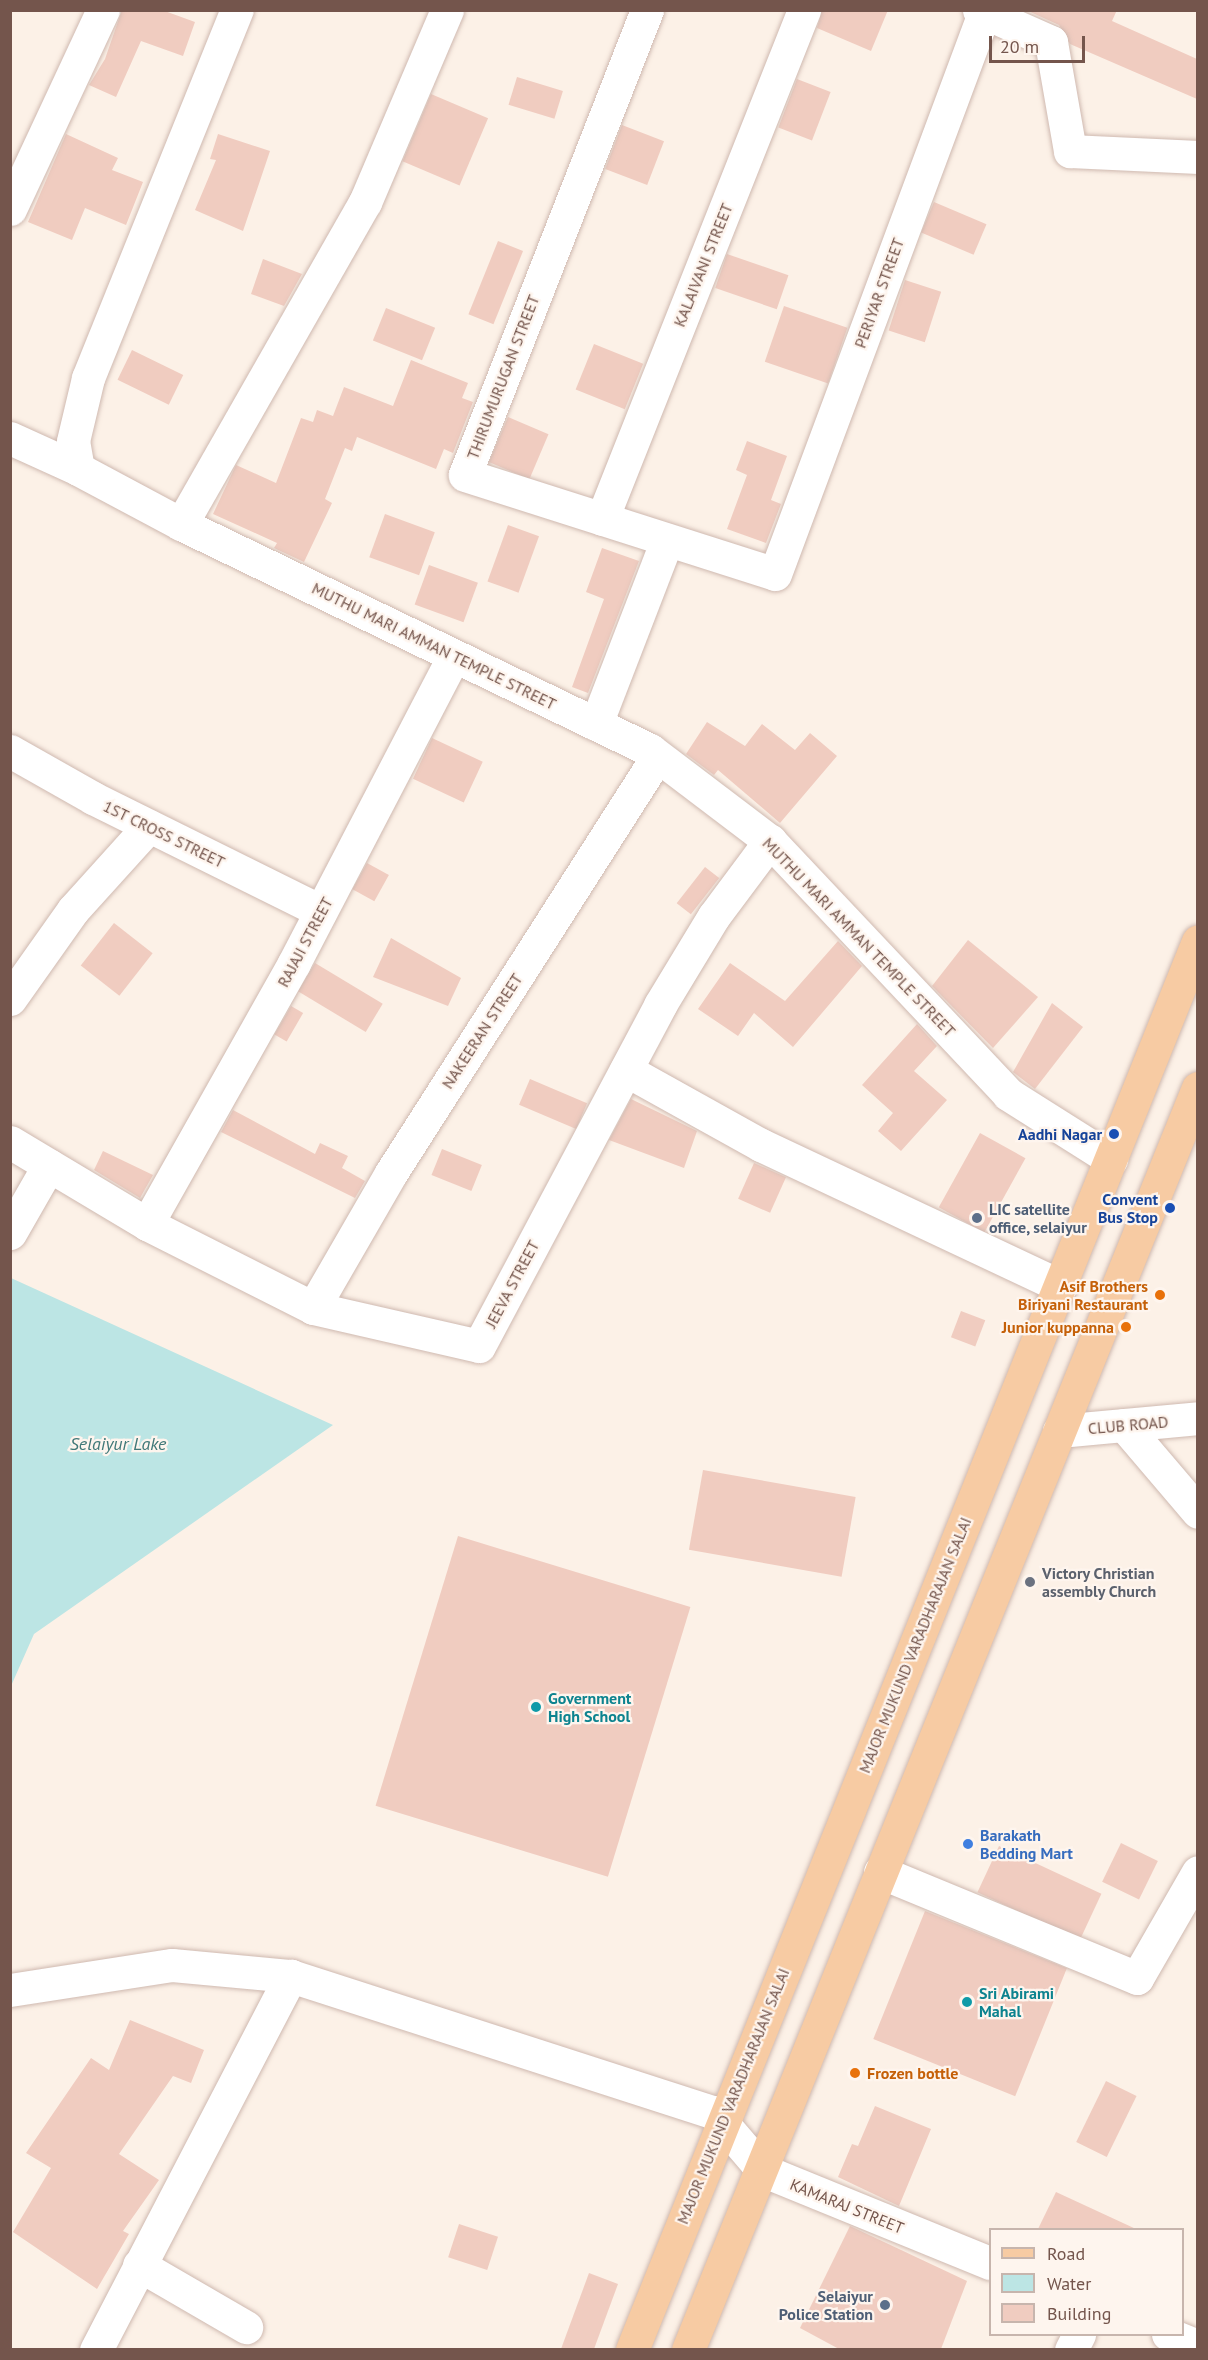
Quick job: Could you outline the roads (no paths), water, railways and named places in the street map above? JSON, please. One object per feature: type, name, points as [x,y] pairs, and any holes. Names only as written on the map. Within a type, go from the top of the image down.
[{"type":"main road","name":"MAJOR MUKUND VARADHARAJAN SALAI","points":[[632,2349],[1194,956]]},
{"type":"main road","points":[[688,2349],[1197,1088]]},
{"type":"street","points":[[10,209],[103,10]]},
{"type":"street","points":[[78,469],[73,441],[88,378],[237,10]]},
{"type":"street","points":[[181,524],[365,202],[447,10]]},
{"type":"street","name":"THIRUMURUGAN STREET","points":[[647,10],[465,475],[775,574]]},
{"type":"street","name":"KALAIVANI STREET","points":[[602,519],[804,10]]},
{"type":"street","points":[[981,12],[1051,42],[1070,151],[1197,157]]},
{"type":"street","name":"PERIYAR STREET","points":[[775,574],[981,12]]},
{"type":"street","name":"MUTHU MARI AMMAN TEMPLE STREET","points":[[10,438],[78,469],[181,524],[596,724],[657,757],[770,841],[1008,1094],[1111,1159]]},
{"type":"street","points":[[596,724],[667,540]]},
{"type":"street","name":"RAJAJI STREET","points":[[147,1224],[321,911],[454,656]]},
{"type":"street","name":"1ST CROSS STREET","points":[[10,751],[149,826],[321,911]]},
{"type":"street","name":"NAKEERAN STREET","points":[[313,1308],[391,1173],[657,757]]},
{"type":"street","points":[[10,999],[73,910],[149,826]]},
{"type":"street","name":"JEEVA STREET","points":[[10,1142],[147,1224],[313,1308],[479,1346],[626,1070],[714,916],[770,841]]},
{"type":"street","points":[[626,1070],[761,1145],[1060,1286]]},
{"type":"street","points":[[10,1233],[49,1165]]},
{"type":"street","name":"CLUB ROAD","points":[[1059,1431],[1197,1418]]},
{"type":"street","points":[[1124,1425],[1197,1512]]},
{"type":"street","points":[[880,1872],[1137,1978],[1197,1872]]},
{"type":"street","points":[[12,1990],[172,1965],[291,1976],[713,2112],[723,2121]]},
{"type":"street","points":[[96,2349],[108,2319],[139,2265],[291,1976]]},
{"type":"street","name":"KAMARAJ STREET","points":[[723,2121],[760,2167],[989,2263]]},
{"type":"street","points":[[139,2265],[246,2327]]},
{"type":"street","points":[[1173,2336],[1197,2346]]},
{"type":"water","name":"Selaiyur Lake","points":[[11,1278],[333,1425],[34,1634],[11,1686]]},
{"type":"place","name":"Aadhi Nagar","points":[[1114,1134]]},
{"type":"place","name":"Convent Bus Stop","points":[[1170,1208]]},
{"type":"place","name":"LIC satellite office, selaiyur","points":[[977,1218]]},
{"type":"place","name":"Asif Brothers Biriyani Restaurant","points":[[1160,1295]]},
{"type":"place","name":"Junior kuppanna","points":[[1126,1327]]},
{"type":"place","name":"Victory Christian assembly Church","points":[[1030,1582]]},
{"type":"place","name":"Government High School","points":[[536,1707]]},
{"type":"place","name":"Barakath Bedding Mart","points":[[968,1844]]},
{"type":"place","name":"Sri Abirami Mahal","points":[[967,2002]]},
{"type":"place","name":"Frozen bottle","points":[[855,2073]]},
{"type":"place","name":"Selaiyur Police Station","points":[[885,2305]]}]
